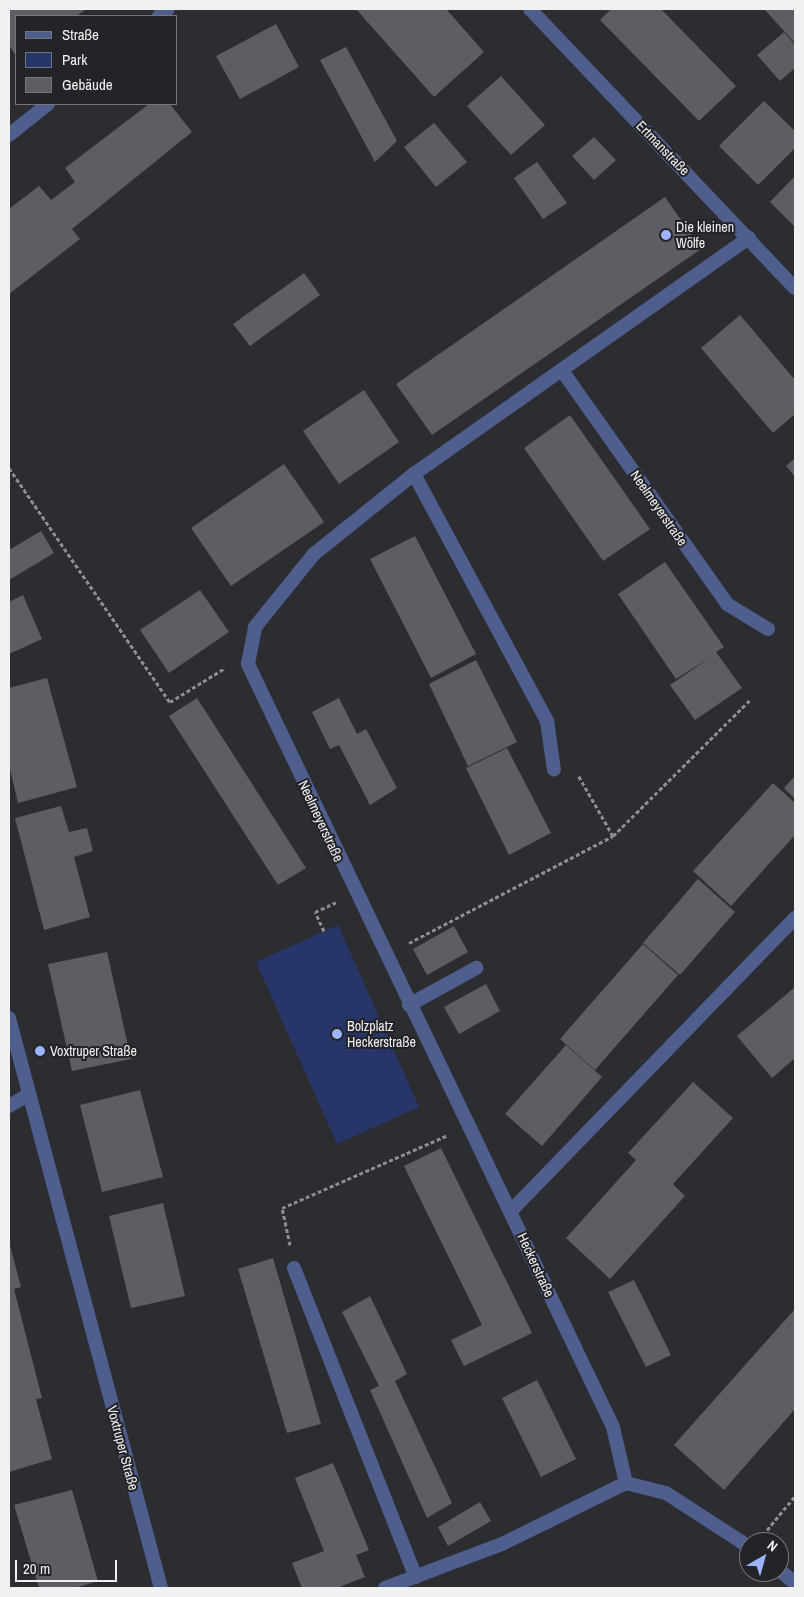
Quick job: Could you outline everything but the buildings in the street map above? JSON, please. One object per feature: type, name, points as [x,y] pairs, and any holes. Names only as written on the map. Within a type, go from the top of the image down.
[{"type":"street","name":"Ertmanstraße","points":[[530,9],[795,288]]},
{"type":"street","points":[[9,135],[47,105]]},
{"type":"street","points":[[248,664],[255,627],[314,554],[414,474],[563,372],[749,238]]},
{"type":"street","name":"Neelmeyerstraße","points":[[563,372],[727,604],[768,629]]},
{"type":"street","points":[[414,474],[547,721],[554,770]]},
{"type":"street","name":"Neelmeyerstraße","points":[[248,664],[355,894],[466,1126],[510,1212]]},
{"type":"street","points":[[510,1212],[795,918]]},
{"type":"street","points":[[409,1005],[476,968]]},
{"type":"street","name":"Voxtruper Straße","points":[[9,1018],[161,1588]]},
{"type":"street","points":[[9,1106],[28,1095]]},
{"type":"street","name":"Heckerstraße","points":[[510,1212],[613,1427],[626,1483]]},
{"type":"street","points":[[294,1268],[416,1577]]},
{"type":"street","points":[[385,1588],[502,1544],[626,1483],[666,1492],[739,1540]]},
{"type":"path","points":[[9,468],[170,702],[219,670],[248,664]]},
{"type":"path","points":[[386,956],[613,836],[750,700]]},
{"type":"path","points":[[554,770],[577,772],[613,836]]},
{"type":"path","points":[[324,931],[315,912],[355,894]]},
{"type":"path","points":[[294,1268],[282,1208],[466,1126]]},
{"type":"path","points":[[765,1532],[795,1496]]},
{"type":"green space","name":"Bolzplatz Heckerstraße","points":[[338,925],[419,1107],[337,1144],[256,962]]},
{"type":"place","name":"Die kleinen Wölfe","points":[[666,235]]},
{"type":"place","name":"Bolzplatz Heckerstraße","points":[[337,1034]]},
{"type":"place","name":"Voxtruper Straße","points":[[40,1051]]}]
